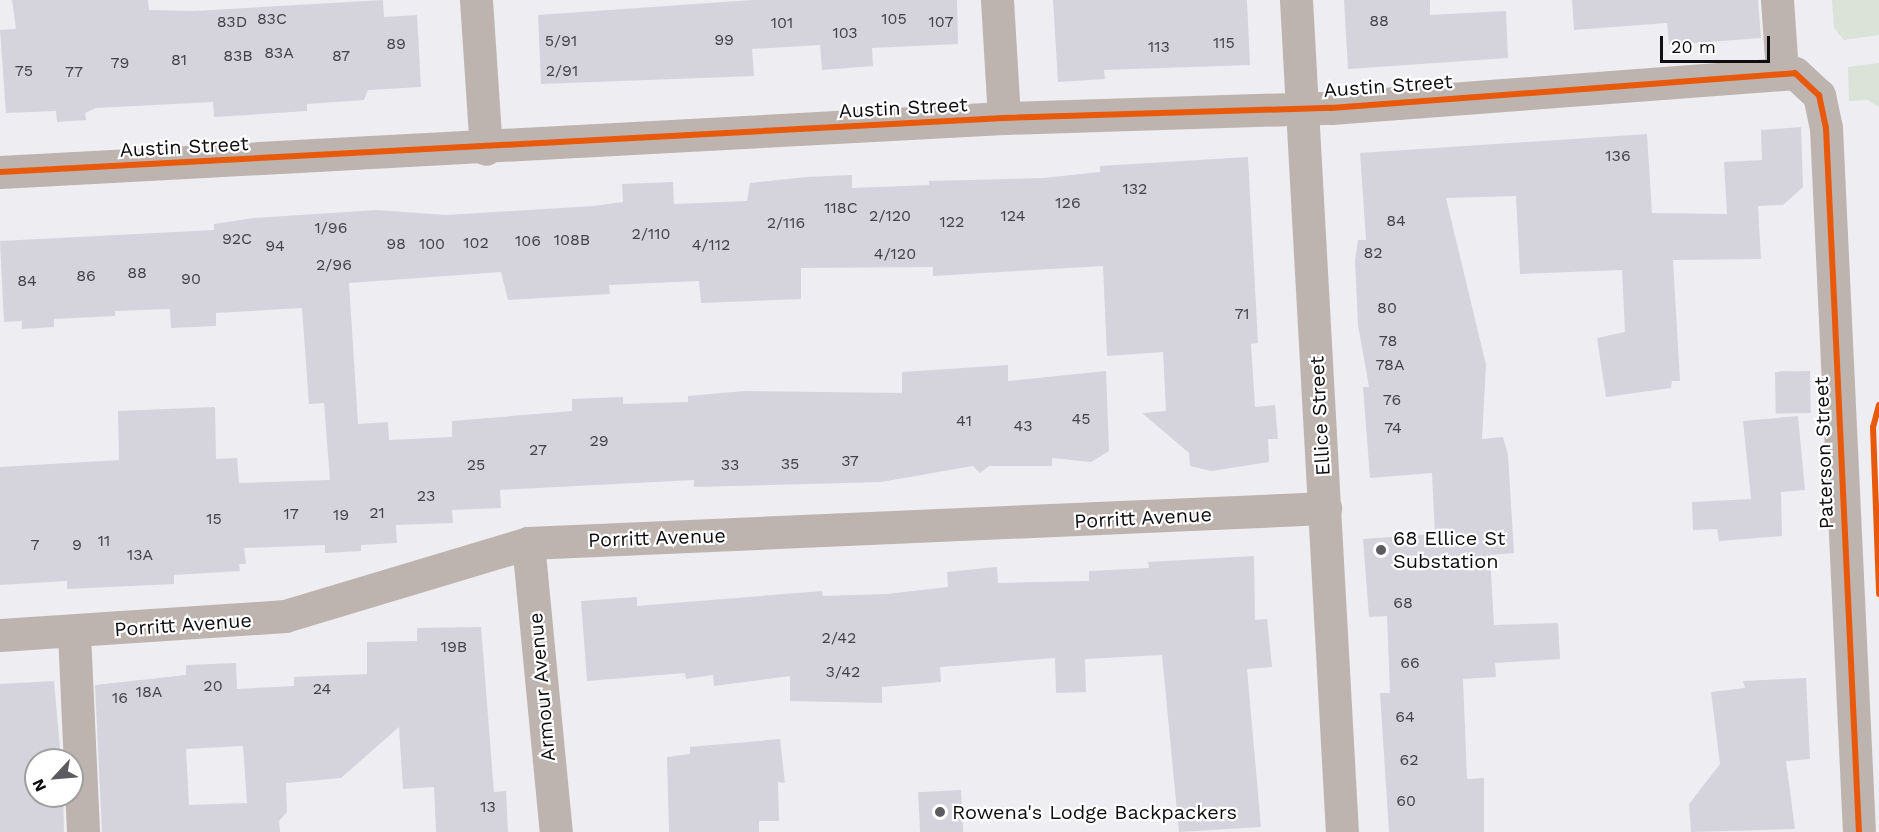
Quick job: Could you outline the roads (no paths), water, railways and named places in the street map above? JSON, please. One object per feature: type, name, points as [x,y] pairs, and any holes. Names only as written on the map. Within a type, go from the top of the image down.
[{"type":"street","points":[[476,0],[486,148]]},
{"type":"street","points":[[998,0],[1004,118]]},
{"type":"street","name":"Ellice Street","points":[[1296,0],[1342,832]]},
{"type":"street","points":[[1777,0],[1794,75]]},
{"type":"street","name":"Austin Street","points":[[0,172],[486,148],[1004,118],[1302,107],[1794,75]]},
{"type":"street","name":"Paterson Street","points":[[1794,75],[1819,95],[1826,128],[1859,832]]},
{"type":"street","name":"Porritt Avenue","points":[[0,635],[74,633],[285,616],[528,543],[933,529],[1325,508]]},
{"type":"street","name":"Armour Avenue","points":[[528,543],[556,832]]},
{"type":"street","points":[[74,633],[83,832]]},
{"type":"place","name":"68 Ellice St Substation","points":[[1381,550]]},
{"type":"place","name":"Rowena's Lodge Backpackers","points":[[940,812]]}]
